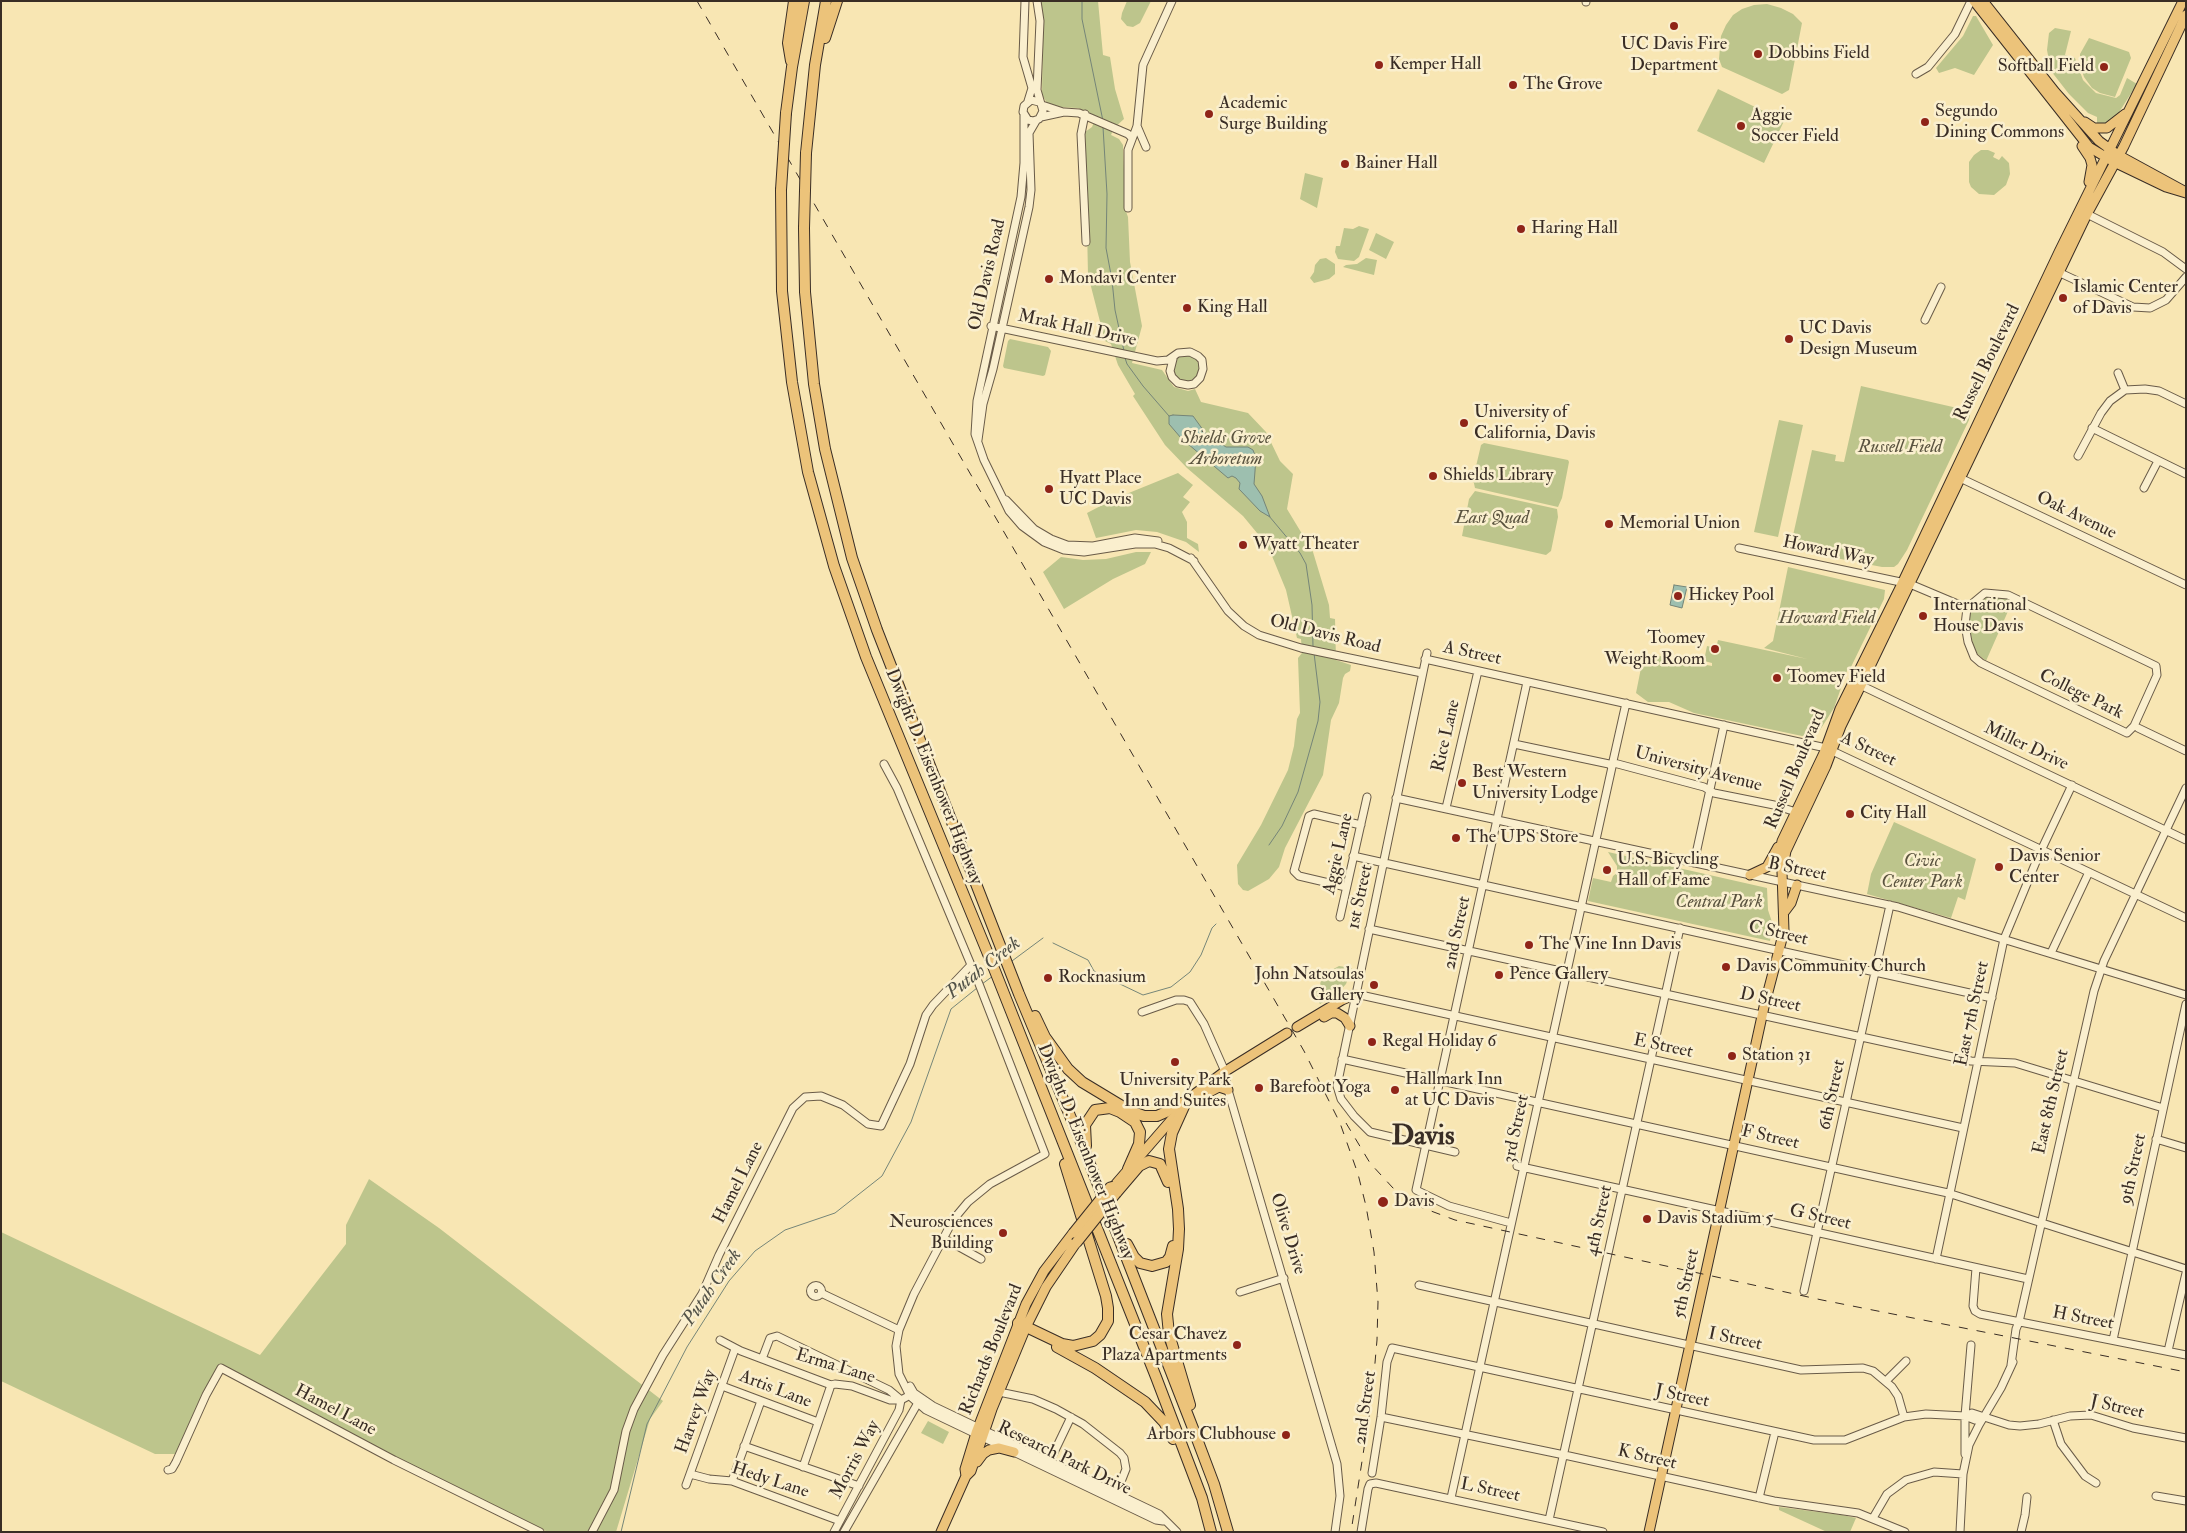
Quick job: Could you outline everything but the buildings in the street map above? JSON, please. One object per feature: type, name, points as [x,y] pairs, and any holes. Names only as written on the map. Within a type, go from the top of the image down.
[{"type":"highway","points":[[792,67],[788,43],[794,1]]},
{"type":"highway","name":"Dwight D. Eisenhower Highway","points":[[804,1],[786,113],[781,190],[782,291],[792,382],[808,472],[823,528],[857,634],[1060,1134],[1202,1498],[1211,1532]]},
{"type":"highway","name":"Dwight D. Eisenhower Highway","points":[[826,1],[815,65],[806,153],[804,292],[813,375],[825,449],[843,526],[877,630],[1014,976],[1019,994],[1112,1220],[1214,1484],[1228,1532]]},
{"type":"highway","points":[[815,65],[837,1]]},
{"type":"highway","points":[[1014,976],[1024,990],[1045,1037],[1061,1061],[1082,1082],[1130,1111],[1144,1116],[1157,1116],[1166,1112],[1174,1104],[1189,1099]]},
{"type":"highway","points":[[1189,1099],[1172,1133],[1169,1149],[1179,1229],[1178,1249],[1167,1314],[1169,1334],[1190,1405],[1194,1431]]},
{"type":"highway","points":[[1086,1154],[1084,1131],[1089,1117],[1095,1110],[1110,1108],[1134,1122],[1140,1132],[1139,1144],[1128,1169]]},
{"type":"highway","points":[[1021,1327],[1062,1344],[1078,1346],[1093,1341],[1100,1336],[1109,1316],[1106,1296],[1063,1158],[1060,1134]]},
{"type":"highway","points":[[1076,1243],[1115,1190],[1142,1164],[1153,1161],[1163,1167],[1167,1175],[1173,1207],[1173,1244],[1170,1257],[1166,1262],[1157,1266],[1140,1263],[1134,1257],[1112,1220]]},
{"type":"highway","points":[[1021,1327],[1129,1389],[1156,1412],[1170,1432],[1202,1498]]},
{"type":"main road","points":[[1972,1],[2089,147],[2108,153],[2159,183],[2164,181],[2184,191]]},
{"type":"main road","points":[[1983,1],[2076,117],[2108,153]]},
{"type":"main road","name":"Russell Boulevard","points":[[1956,476],[1983,430],[2086,198],[2183,1]]},
{"type":"main road","name":"Russell Boulevard","points":[[1779,881],[1786,851],[1800,813],[1841,726],[1857,683],[1956,476],[1983,411],[2116,158],[2186,15]]},
{"type":"main road","points":[[2076,117],[2100,129],[2114,124],[2127,112]]},
{"type":"main road","points":[[2063,114],[2063,122],[2091,160],[2092,171],[2086,198]]},
{"type":"main road","points":[[2116,158],[2184,191]]},
{"type":"main road","points":[[1983,411],[1985,416],[1980,427],[1983,430]]},
{"type":"main road","name":"Russell Boulevard","points":[[1779,881],[1782,841],[1800,813]]},
{"type":"main road","points":[[1750,875],[1767,867],[1782,841]]},
{"type":"main road","name":"5th Street","points":[[1777,951],[1785,928],[1785,911],[1779,881]]},
{"type":"main road","name":"5th Street","points":[[1649,1532],[1777,951],[1780,928],[1779,881]]},
{"type":"main road","points":[[1785,911],[1793,899],[1797,885]]},
{"type":"main road","points":[[1298,1028],[1342,1000],[1356,994]]},
{"type":"main road","points":[[1307,1022],[1315,1021],[1331,1013],[1337,1013],[1345,1018],[1350,1026]]},
{"type":"main road","name":"Richards Boulevard","points":[[980,1432],[1040,1277],[1073,1233],[1110,1187],[1115,1190],[1128,1169],[1189,1099],[1224,1072],[1287,1033]]},
{"type":"main road","points":[[1189,1099],[1200,1097],[1219,1087],[1228,1090]]},
{"type":"main road","name":"Richards Boulevard","points":[[980,1432],[998,1392],[1021,1327],[1076,1243]]},
{"type":"main road","points":[[969,1473],[965,1469],[980,1432]]},
{"type":"main road","points":[[940,1532],[969,1473],[983,1454],[989,1450],[999,1448],[1014,1452]]},
{"type":"street","points":[[1025,45],[1029,14],[1029,7],[1026,1]]},
{"type":"street","points":[[1026,1],[1024,62],[1032,88],[1028,102],[1023,109],[1024,115],[1028,120],[1064,112]]},
{"type":"street","points":[[1037,1],[1039,14],[1037,87],[1044,111],[1039,119]]},
{"type":"street","points":[[1128,208],[1128,150],[1138,126],[1143,65],[1172,1]]},
{"type":"street","points":[[1916,74],[1928,67],[1955,34],[1972,1]]},
{"type":"street","points":[[1029,14],[1039,14]]},
{"type":"street","points":[[1025,45],[1039,43]]},
{"type":"street","points":[[1028,102],[1034,100],[1064,112],[1088,116],[1114,127],[1132,138]]},
{"type":"street","name":"Old Davis Road","points":[[1024,115],[1022,191],[991,326],[976,401],[974,424],[975,434],[989,472],[1006,500],[1034,529],[1059,542],[1086,547],[1135,538],[1151,539],[1174,546],[1191,557],[1228,611],[1244,626],[1272,641],[1422,673]]},
{"type":"street","points":[[1086,242],[1081,134],[1088,116]]},
{"type":"street","name":"Old Davis Road","points":[[978,441],[982,404],[1002,328],[1029,207],[1031,190],[1029,133],[1039,119]]},
{"type":"street","points":[[1138,126],[1146,147]]},
{"type":"street","points":[[2087,214],[2163,252],[2186,270]]},
{"type":"street","points":[[2055,271],[2133,307],[2150,308],[2166,300],[2186,277]]},
{"type":"street","points":[[1925,320],[1941,287]]},
{"type":"street","name":"Mrak Hall Drive","points":[[991,326],[1157,361],[1173,359]]},
{"type":"street","points":[[1182,352],[1194,353],[1202,360],[1202,374],[1194,384],[1183,385],[1174,380],[1170,371],[1173,359],[1182,352]]},
{"type":"street","name":"Mrak Hall Drive","points":[[1157,361],[1170,371]]},
{"type":"street","points":[[2118,373],[2125,390]]},
{"type":"street","points":[[2078,456],[2101,413],[2110,401],[2125,390],[2145,389],[2159,391],[2186,404]]},
{"type":"street","points":[[2092,428],[2186,474]]},
{"type":"street","points":[[2144,488],[2158,461]]},
{"type":"street","name":"Oak Avenue","points":[[1956,476],[2186,585]]},
{"type":"street","name":"Howard Way","points":[[1740,548],[1906,583]]},
{"type":"street","points":[[1906,583],[1967,608]]},
{"type":"street","name":"College Park","points":[[1985,594],[2008,595],[2156,666],[2157,675],[2134,726],[2127,733],[1981,663],[1974,657],[1968,642],[1965,626],[1967,608],[1985,594]]},
{"type":"street","name":"1st Street","points":[[1426,656],[1337,1086],[1338,1094],[1366,1129],[1375,1134],[1426,1146]]},
{"type":"street","name":"A Street","points":[[1426,656],[1478,671],[1724,724],[1829,749],[2186,918]]},
{"type":"street","name":"Rice Lane","points":[[1446,808],[1478,671]]},
{"type":"street","name":"2nd Street","points":[[1512,1223],[1449,1206],[1416,1190],[1527,682]]},
{"type":"street","name":"Miller Drive","points":[[1857,683],[2186,840]]},
{"type":"street","name":"3rd Street","points":[[1451,1498],[1512,1223],[1521,1167],[1538,1102],[1626,703]]},
{"type":"street","points":[[1694,863],[1724,724]]},
{"type":"street","points":[[2138,728],[2186,751]]},
{"type":"street","name":"University Avenue","points":[[1514,744],[1612,764],[1800,813]]},
{"type":"street","points":[[884,764],[896,788],[971,966]]},
{"type":"street","name":"East 7th Street","points":[[1936,1259],[1948,1194],[2004,939],[2042,849],[2072,785]]},
{"type":"street","name":"East 8th Street","points":[[1960,1532],[1966,1458],[1974,1434],[2001,1388],[2010,1365],[2014,1336],[2019,1322],[2090,1003],[2101,968],[2186,788]]},
{"type":"street","name":"Aggie Lane","points":[[1340,916],[1367,797]]},
{"type":"street","name":"B Street","points":[[1396,798],[1890,905],[2186,994]]},
{"type":"street","points":[[1346,887],[1299,876],[1294,871],[1308,816],[1314,814],[1360,825]]},
{"type":"street","name":"C Street","points":[[1353,856],[1992,998]]},
{"type":"street","points":[[2051,953],[2089,872]]},
{"type":"street","name":"6th Street","points":[[1804,1291],[1890,905]]},
{"type":"street","name":"4th Street","points":[[1549,1520],[1680,928]]},
{"type":"street","name":"D Street","points":[[1369,929],[1978,1062],[2015,1063],[2163,1108]]},
{"type":"street","name":"Research Park Drive","points":[[971,966],[980,984],[1045,1154],[990,1184],[968,1202],[953,1220],[899,1330],[897,1358],[912,1394],[936,1415],[980,1432],[1115,1496],[1156,1520],[1163,1520],[1177,1532]]},
{"type":"street","name":"Hamel Lane","points":[[592,1532],[614,1490],[626,1431],[634,1409],[663,1356],[702,1294],[719,1255],[794,1108],[805,1097],[820,1096],[843,1105],[868,1124],[881,1126],[910,1064],[926,1015],[933,1005],[971,966]]},
{"type":"street","name":"E Street","points":[[1356,994],[1963,1128]]},
{"type":"street","name":"Olive Drive","points":[[1142,1012],[1176,1000],[1190,1002],[1204,1024],[1224,1072],[1337,1464],[1340,1496],[1335,1532]]},
{"type":"street","name":"9th Street","points":[[2113,1340],[2186,1004]]},
{"type":"street","name":"F Street","points":[[1342,1059],[1948,1194],[2186,1269]]},
{"type":"street","points":[[2156,1139],[2186,1148]]},
{"type":"street","points":[[1426,1146],[1455,1152]]},
{"type":"street","name":"G Street","points":[[1521,1167],[2028,1279]]},
{"type":"street","points":[[943,1238],[981,1259]]},
{"type":"street","name":"H Street","points":[[1976,1268],[1973,1306],[1975,1311],[1980,1314],[2186,1355]]},
{"type":"street","points":[[2168,1351],[2186,1273]]},
{"type":"street","points":[[1240,1292],[1284,1278]]},
{"type":"street","name":"I Street","points":[[1419,1285],[1801,1370],[1863,1368],[1873,1371],[1886,1381],[1898,1396],[1904,1417]]},
{"type":"street","points":[[821,1293],[899,1330]]},
{"type":"street","points":[[762,1359],[773,1336],[777,1336],[889,1390],[901,1400],[912,1394]]},
{"type":"street","name":"Erma Lane","points":[[720,1340],[735,1349],[831,1385],[852,1386],[890,1400],[901,1400]]},
{"type":"street","points":[[1966,1458],[1965,1416],[1971,1345]]},
{"type":"street","name":"2nd Street","points":[[1372,1473],[1386,1370],[1392,1348]]},
{"type":"street","name":"J Street","points":[[1392,1348],[1814,1440],[1845,1440],[1904,1417],[1926,1414],[1965,1416],[1975,1420],[1984,1417],[2020,1426],[2039,1424],[2070,1416],[2091,1415],[2133,1428],[2186,1438]]},
{"type":"street","name":"Harvey Way","points":[[686,1485],[735,1349]]},
{"type":"street","points":[[1886,1381],[1906,1361]]},
{"type":"street","name":"Hamel Lane","points":[[168,1470],[172,1469],[176,1462],[206,1395],[221,1368],[394,1460],[540,1532]]},
{"type":"street","points":[[803,1467],[831,1385]]},
{"type":"street","name":"Artis Lane","points":[[722,1386],[818,1422]]},
{"type":"street","points":[[998,1392],[1033,1398],[1071,1417],[1113,1446],[1124,1458],[1126,1474],[1115,1496]]},
{"type":"street","name":"Morris Way","points":[[834,1532],[899,1410],[901,1400]]},
{"type":"street","points":[[732,1481],[760,1401]]},
{"type":"street","points":[[844,1532],[919,1401]]},
{"type":"street","points":[[1048,1464],[1071,1417]]},
{"type":"street","name":"K Street","points":[[1381,1417],[1760,1498],[1810,1508],[1858,1513],[1905,1532]]},
{"type":"street","points":[[2053,1420],[2061,1444],[2085,1476],[2096,1483]]},
{"type":"street","name":"Research Park Drive","points":[[980,1432],[1014,1452],[1048,1464]]},
{"type":"street","points":[[1760,1498],[1775,1432]]},
{"type":"street","points":[[744,1446],[859,1486]]},
{"type":"street","points":[[1873,1518],[1887,1494],[1906,1480],[1934,1472],[1964,1474]]},
{"type":"street","name":"Hedy Lane","points":[[690,1474],[709,1479],[732,1481],[840,1521]]},
{"type":"street","name":"L Street","points":[[1361,1532],[1370,1484],[1379,1483],[1603,1532]]},
{"type":"street","points":[[2156,1496],[2186,1501]]},
{"type":"street","points":[[2020,1532],[2025,1515],[2027,1497]]},
{"type":"green space","name":"Shields Grove Arboretum","points":[[1040,1],[1098,1],[1103,55],[1110,57],[1115,89],[1124,119],[1114,128],[1111,135],[1119,139],[1123,145],[1124,206],[1128,217],[1130,262],[1142,326],[1132,363],[1162,370],[1174,387],[1188,391],[1195,389],[1201,402],[1248,413],[1266,432],[1280,461],[1293,474],[1287,509],[1313,552],[1329,605],[1330,618],[1335,619],[1336,660],[1351,665],[1350,671],[1343,678],[1339,703],[1331,720],[1323,775],[1285,848],[1279,867],[1269,879],[1248,891],[1243,890],[1238,884],[1237,865],[1261,825],[1288,770],[1294,746],[1297,719],[1300,713],[1298,658],[1302,653],[1301,639],[1297,638],[1286,590],[1272,556],[1262,539],[1243,516],[1187,468],[1165,445],[1133,396],[1135,394],[1118,365],[1111,344],[1105,341],[1088,275],[1085,132],[1092,127],[1096,117],[1078,108],[1055,107],[1047,103],[1042,95],[1043,20]]},
{"type":"green space","points":[[1127,1],[1151,1],[1140,23],[1133,27],[1127,26],[1121,19]]},
{"type":"green space","name":"Dobbins Field","points":[[1767,4],[1793,14],[1802,23],[1789,90],[1782,94],[1722,67],[1719,59],[1721,36],[1733,15],[1742,9],[1754,5]]},
{"type":"green space","points":[[1973,16],[1976,16],[1993,45],[1974,75],[1955,68],[1939,73],[1936,68],[1963,36]]},
{"type":"green space","points":[[2055,28],[2071,31],[2065,55],[2075,58],[2083,80],[2096,93],[2116,98],[2120,95],[2127,78],[2137,84],[2116,117],[2107,124],[2097,124],[2097,117],[2088,113],[2069,94],[2051,71],[2047,50],[2049,33]]},
{"type":"green space","name":"Softball Field","points":[[2089,38],[2129,52],[2131,58],[2115,97],[2100,93],[2092,88],[2084,77],[2080,65],[2080,54]]},
{"type":"green space","name":"Aggie Soccer Field","points":[[1718,89],[1784,121],[1764,163],[1697,131]]},
{"type":"green space","points":[[1981,150],[1995,153],[1993,157],[1999,160],[2002,156],[2009,163],[2010,174],[2006,185],[1994,195],[1979,194],[1971,187],[1969,182],[1969,162]]},
{"type":"green space","points":[[1305,173],[1323,178],[1317,208],[1300,199]]},
{"type":"green space","points":[[1359,226],[1369,229],[1359,257],[1354,261],[1338,259],[1335,252],[1336,246],[1340,246],[1344,228],[1353,229]]},
{"type":"green space","points":[[1376,233],[1394,242],[1386,259],[1369,250]]},
{"type":"green space","points":[[1326,258],[1335,264],[1335,274],[1329,279],[1314,283],[1310,278],[1314,272],[1315,265],[1320,259]]},
{"type":"green space","points":[[1366,258],[1377,260],[1374,275],[1343,267],[1357,264]]},
{"type":"green space","points":[[1010,339],[1048,347],[1051,351],[1045,375],[1004,368],[1008,341]]},
{"type":"green space","points":[[1187,354],[1197,358],[1201,368],[1197,378],[1187,382],[1177,378],[1173,368],[1177,358]]},
{"type":"green space","name":"Russell Field","points":[[1861,386],[1966,410],[1970,414],[1969,420],[1907,550],[1894,567],[1882,567],[1815,554],[1816,546],[1792,540],[1812,450],[1836,455],[1835,461],[1844,462]]},
{"type":"green space","points":[[1779,420],[1803,425],[1778,537],[1754,532]]},
{"type":"green space","points":[[1484,443],[1568,460],[1562,498],[1558,507],[1475,488],[1473,479],[1481,445]]},
{"type":"green space","points":[[1178,473],[1193,485],[1183,497],[1190,502],[1182,512],[1187,522],[1187,538],[1198,544],[1199,552],[1186,542],[1157,532],[1136,530],[1096,538],[1087,513],[1114,499]]},
{"type":"green space","name":"East Quad","points":[[1475,491],[1557,509],[1558,517],[1551,551],[1546,555],[1462,536],[1469,499]]},
{"type":"green space","points":[[1136,552],[1151,552],[1145,564],[1113,579],[1064,609],[1043,572],[1061,557],[1083,560],[1106,559]]},
{"type":"green space","name":"Howard Field","points":[[1788,567],[1885,590],[1884,599],[1851,667],[1848,668],[1834,708],[1820,730],[1814,734],[1802,736],[1694,713],[1669,702],[1648,702],[1636,693],[1644,653],[1712,666],[1712,663],[1704,661],[1707,646],[1716,648],[1718,640],[1807,659],[1764,648],[1773,641]]},
{"type":"green space","points":[[1987,596],[2013,600],[1986,661],[1974,651],[1968,618],[1971,609]]},
{"type":"green space","name":"Civic Center Park","points":[[1894,822],[1976,859],[1965,900],[1958,897],[1951,918],[1867,894],[1871,874]]},
{"type":"green space","name":"Central Park","points":[[1608,852],[1767,888],[1768,910],[1773,925],[1770,941],[1588,901],[1593,878],[1611,882],[1613,876],[1617,873],[1617,866]]},
{"type":"green space","points":[[1339,966],[1352,968],[1346,984],[1337,994],[1320,1004],[1313,992],[1319,990],[1322,975]]},
{"type":"green space","points":[[369,1179],[439,1228],[663,1401],[650,1419],[616,1532],[548,1532],[426,1475],[222,1372],[177,1454],[155,1454],[1,1381],[1,1232],[260,1355],[346,1244],[346,1225]]},
{"type":"green space","points":[[928,1421],[949,1432],[943,1444],[921,1433]]},
{"type":"green space","points":[[1779,1507],[1856,1518],[1850,1532],[1827,1532],[1779,1510]]},
{"type":"shaded area","points":[[1169,416],[1193,416],[1206,434],[1226,447],[1248,447],[1253,450],[1256,458],[1254,484],[1262,496],[1270,517],[1260,511],[1239,489],[1240,483],[1236,478],[1232,476],[1228,478],[1181,438],[1169,424]]},
{"type":"shaded area","name":"Hickey Pool","points":[[1674,585],[1687,587],[1682,608],[1670,605]]},
{"type":"waterway","points":[[1082,1],[1082,19],[1103,121]]},
{"type":"waterway","points":[[1103,127],[1107,194],[1106,248],[1115,310],[1124,351]]},
{"type":"waterway","points":[[1125,358],[1127,364],[1143,386],[1169,416]]},
{"type":"waterway","points":[[1269,516],[1300,553],[1306,564],[1312,605],[1313,646]]},
{"type":"waterway","points":[[1269,845],[1282,826],[1298,792],[1318,721],[1320,702],[1314,653]]},
{"type":"waterway","name":"Putah Creek","points":[[1053,943],[1088,960],[1094,971],[1099,974],[1143,995],[1171,987],[1190,972],[1201,955],[1212,928],[1216,924]]},
{"type":"waterway","name":"Putah Creek","points":[[1012,961],[1043,938]]},
{"type":"waterway","name":"Putah Creek","points":[[982,984],[993,976]]},
{"type":"waterway","name":"Putah Creek","points":[[621,1532],[647,1424],[687,1347],[729,1281],[755,1251],[785,1230],[835,1213],[882,1176],[911,1122],[951,1009],[977,988]]},
{"type":"railway","points":[[697,1],[1304,1051],[1340,1123],[1358,1174],[1366,1206],[1374,1252],[1378,1302],[1372,1397],[1351,1532]]},
{"type":"railway","points":[[1346,1123],[1370,1163],[1393,1188],[1423,1208],[1455,1220],[1822,1300],[2186,1372]]},
{"type":"place","name":"UC Davis Fire Department","points":[[1674,26]]},
{"type":"place","name":"Dobbins Field","points":[[1758,54]]},
{"type":"place","name":"Kemper Hall","points":[[1379,65]]},
{"type":"place","name":"Softball Field","points":[[2104,67]]},
{"type":"place","name":"The Grove","points":[[1513,85]]},
{"type":"place","name":"Academic Surge Building","points":[[1209,114]]},
{"type":"place","name":"Segundo Dining Commons","points":[[1925,122]]},
{"type":"place","name":"Aggie Soccer Field","points":[[1741,126]]},
{"type":"place","name":"Bainer Hall","points":[[1345,164]]},
{"type":"place","name":"Haring Hall","points":[[1521,229]]},
{"type":"place","name":"Mondavi Center","points":[[1049,279]]},
{"type":"place","name":"Islamic Center of Davis","points":[[2063,298]]},
{"type":"place","name":"King Hall","points":[[1187,308]]},
{"type":"place","name":"UC Davis Design Museum","points":[[1789,339]]},
{"type":"place","name":"University of California, Davis","points":[[1464,423]]},
{"type":"place","name":"Shields Library","points":[[1433,476]]},
{"type":"place","name":"Hyatt Place UC Davis","points":[[1049,489]]},
{"type":"place","name":"Memorial Union","points":[[1609,524]]},
{"type":"place","name":"Wyatt Theater","points":[[1243,545]]},
{"type":"place","name":"Hickey Pool","points":[[1678,596]]},
{"type":"place","name":"International House Davis","points":[[1923,616]]},
{"type":"place","name":"Toomey Weight Room","points":[[1715,649]]},
{"type":"place","name":"Toomey Field","points":[[1777,678]]},
{"type":"place","name":"Best Western University Lodge","points":[[1462,783]]},
{"type":"place","name":"City Hall","points":[[1850,814]]},
{"type":"place","name":"The UPS Store","points":[[1456,838]]},
{"type":"place","name":"Davis Senior Center","points":[[1999,867]]},
{"type":"place","name":"U.S. Bicycling Hall of Fame","points":[[1607,870]]},
{"type":"place","name":"The Vine Inn Davis","points":[[1529,945]]},
{"type":"place","name":"Davis Community Church","points":[[1726,967]]},
{"type":"place","name":"Pence Gallery","points":[[1499,975]]},
{"type":"place","name":"Rocknasium","points":[[1048,978]]},
{"type":"place","name":"John Natsoulas Gallery","points":[[1374,985]]},
{"type":"place","name":"Regal Holiday 6","points":[[1372,1042]]},
{"type":"place","name":"Station 31","points":[[1732,1056]]},
{"type":"place","name":"University Park Inn and Suites","points":[[1175,1062]]},
{"type":"place","name":"Barefoot Yoga","points":[[1259,1088]]},
{"type":"place","name":"Hallmark Inn at UC Davis","points":[[1395,1090]]},
{"type":"place","name":"Davis","points":[[1383,1202]]},
{"type":"place","name":"Davis Stadium 5","points":[[1647,1219]]},
{"type":"place","name":"Neurosciences Building","points":[[1003,1233]]},
{"type":"place","name":"Cesar Chavez Plaza Apartments","points":[[1237,1345]]},
{"type":"place","name":"Arbors Clubhouse","points":[[1286,1435]]},
{"type":"district","name":"Davis","points":[[1424,1138]]}]
